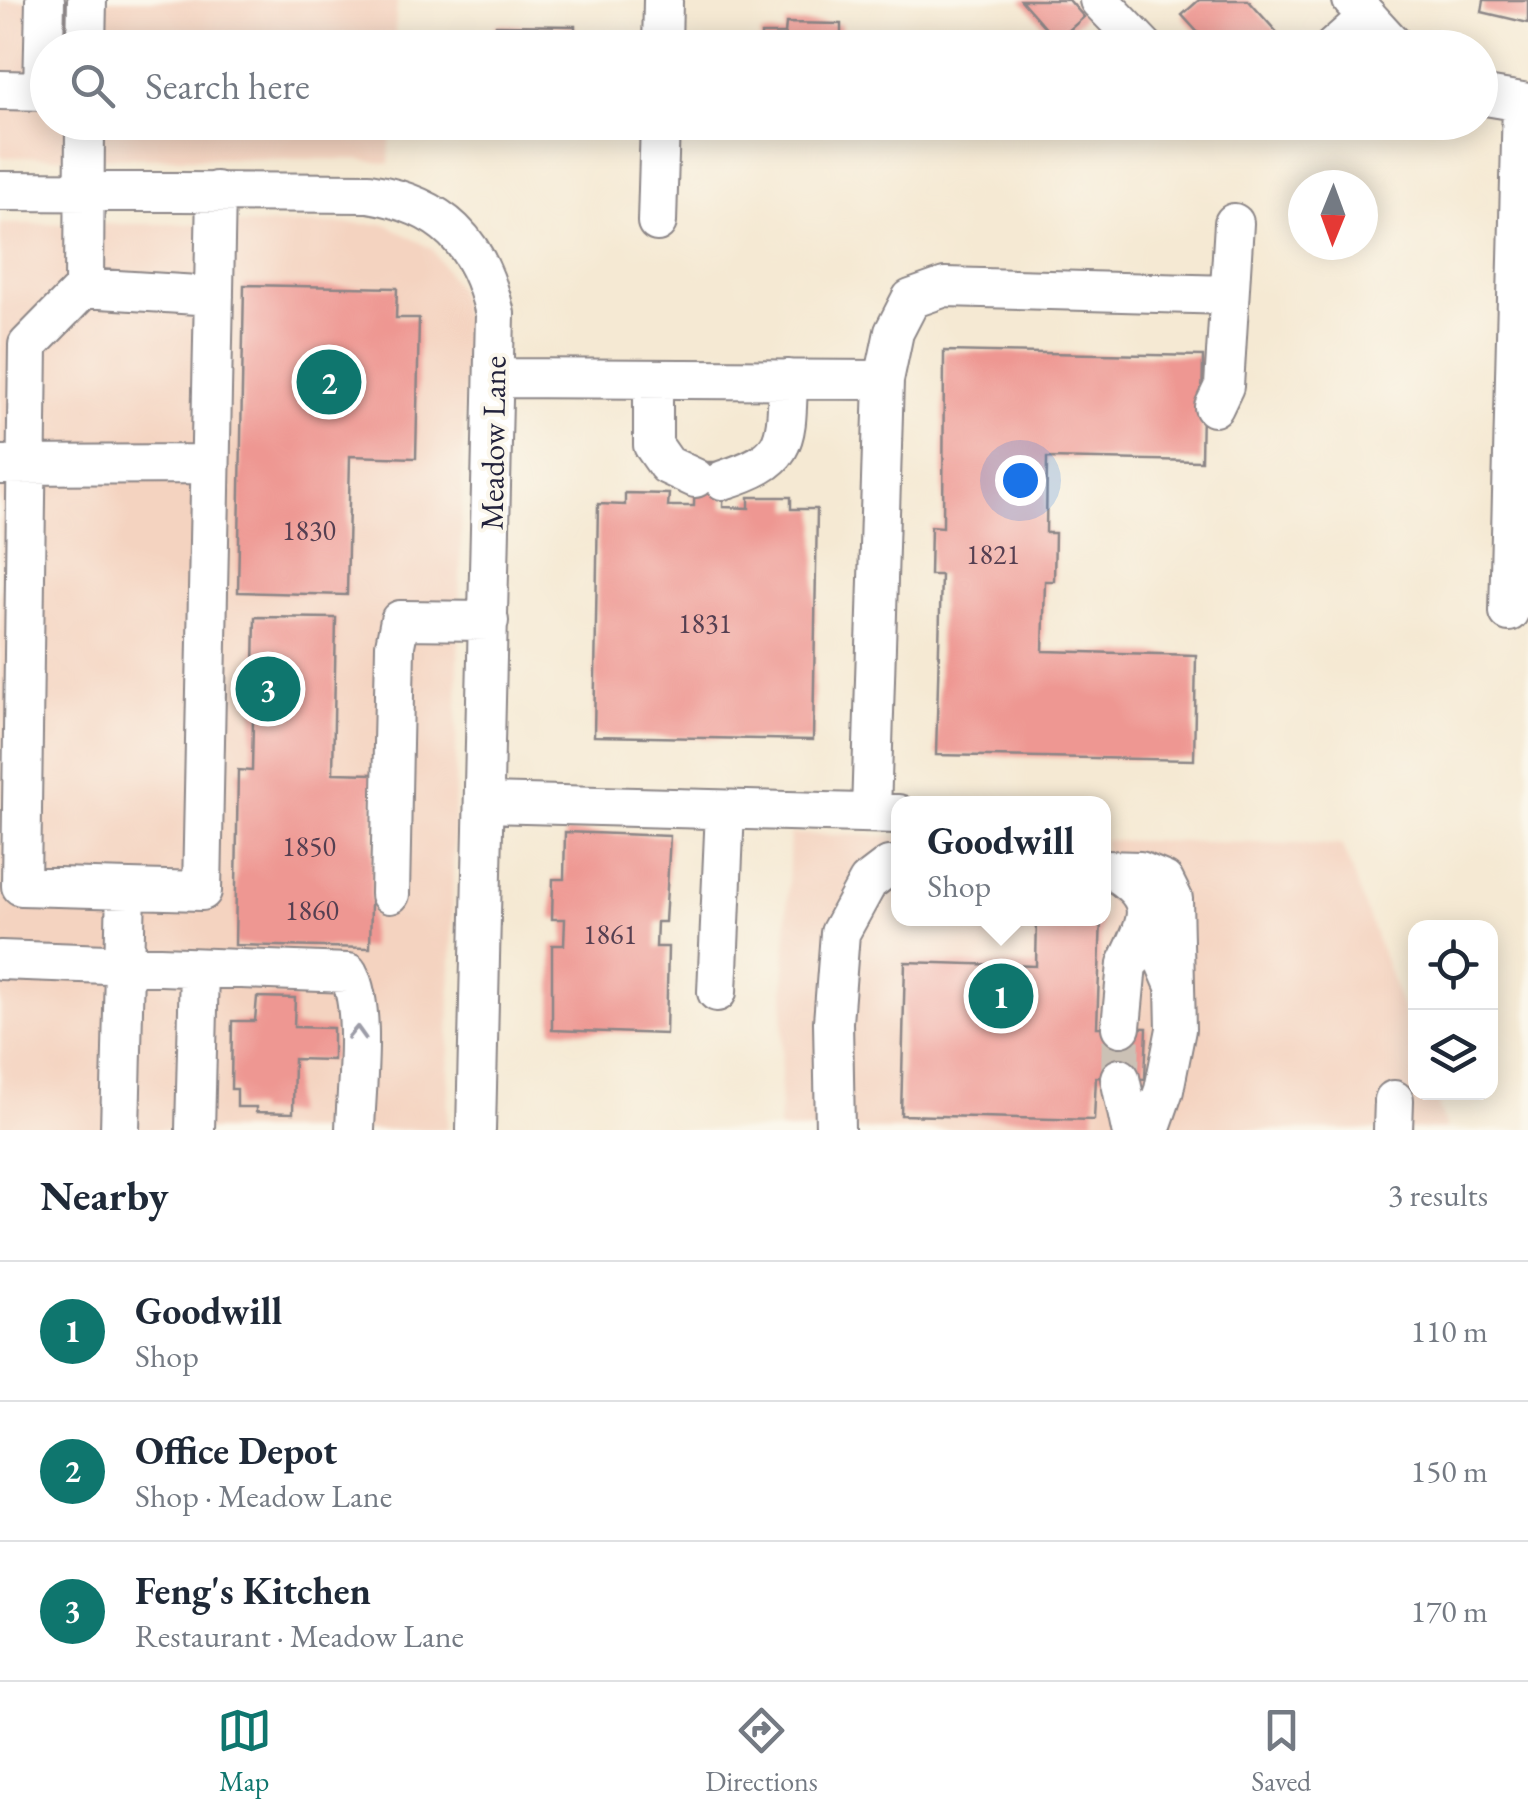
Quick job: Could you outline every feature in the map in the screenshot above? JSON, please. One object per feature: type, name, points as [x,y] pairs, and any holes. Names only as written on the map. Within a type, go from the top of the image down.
[{"type":"street","points":[[46,0],[46,30]]},
{"type":"street","points":[[86,30],[87,0]]},
{"type":"street","points":[[662,30],[663,0]]},
{"type":"street","points":[[1099,0],[1128,30]]},
{"type":"street","points":[[1345,30],[1360,9],[1379,30]]},
{"type":"street","points":[[0,90],[30,91]]},
{"type":"street","points":[[1498,98],[1525,102],[1521,434],[1509,612]]},
{"type":"street","points":[[85,140],[84,288],[28,345],[14,466],[12,668],[21,886],[202,891],[216,191]]},
{"type":"street","points":[[657,222],[659,140]]},
{"type":"street","name":"Meadow Lane","points":[[0,191],[369,193],[398,198],[426,208],[450,226],[489,287],[495,314],[476,1130]]},
{"type":"street","points":[[1214,407],[1224,386],[1234,223]]},
{"type":"street","points":[[84,288],[214,296]]},
{"type":"street","points":[[484,804],[885,814],[884,380],[894,332],[911,299],[945,288],[1229,295]]},
{"type":"street","points":[[494,378],[884,380]]},
{"type":"street","points":[[652,379],[653,444],[666,466],[709,479],[758,469],[775,454],[786,434],[788,379]]},
{"type":"street","points":[[14,466],[210,464]]},
{"type":"street","points":[[390,894],[395,644],[400,620],[489,620]]},
{"type":"street","points":[[717,992],[725,810]]},
{"type":"street","points":[[834,1130],[833,1022],[840,933],[868,882],[891,866]]},
{"type":"street","points":[[1111,870],[1140,871],[1164,881],[1174,899],[1176,1029],[1164,1090],[1150,1130]]},
{"type":"street","points":[[1111,872],[1138,887],[1148,906],[1145,926],[1127,964],[1121,1027]]},
{"type":"street","points":[[120,1130],[126,888]]},
{"type":"street","points":[[1127,964],[1142,949],[1154,949],[1164,960],[1175,986]]},
{"type":"street","points":[[0,960],[348,973],[357,992],[358,1014],[355,1130]]},
{"type":"street","points":[[195,1130],[198,969]]},
{"type":"street","points":[[1120,1078],[1131,1130]]},
{"type":"shaded area","points":[[0,0],[397,0],[395,30],[30,30],[30,140],[390,140],[389,164],[358,159],[0,157]]},
{"type":"shaded area","points":[[0,224],[386,224],[432,249],[458,290],[466,329],[447,1130],[0,1130]]},
{"type":"shaded area","points":[[790,834],[891,836],[891,926],[1111,926],[1111,840],[1342,845],[1408,1024],[1408,1100],[1436,1100],[1447,1130],[779,1130]]},
{"type":"building","points":[[1021,0],[1069,0],[1084,17],[1069,30],[1047,30]]},
{"type":"building","points":[[1199,0],[1248,0],[1275,30],[1196,30],[1182,15]]},
{"type":"building","points":[[1484,0],[1528,0],[1528,23],[1482,12]]},
{"type":"building","points":[[786,23],[841,24],[841,30],[785,30]]},
{"type":"building","points":[[496,25],[575,26],[575,30],[496,30]]},
{"type":"building","points":[[244,285],[397,288],[396,318],[419,318],[416,458],[350,456],[347,595],[238,592]]},
{"type":"building","points":[[944,351],[1203,356],[1201,461],[1047,458],[1046,533],[1055,533],[1054,581],[1045,581],[1043,651],[1196,655],[1194,760],[936,755],[941,575],[930,575],[931,526],[943,527]]},
{"type":"building","points":[[695,462],[724,462],[723,507],[749,508],[749,497],[791,497],[791,509],[817,509],[813,740],[594,736],[598,504],[625,505],[625,493],[669,494],[668,506],[694,506]]},
{"type":"building","points":[[255,617],[336,618],[333,773],[374,774],[370,948],[235,945],[238,770],[252,771]]},
{"type":"building","points":[[565,832],[670,836],[665,922],[657,922],[656,947],[668,947],[666,1034],[552,1030],[552,945],[564,945],[565,919],[552,919],[553,879],[564,879]]},
{"type":"building","points":[[1037,926],[1101,926],[1097,1027],[1147,1028],[1145,1079],[1096,1077],[1094,1120],[901,1115],[905,962],[1036,966]]},
{"type":"building","points":[[257,997],[295,998],[294,1027],[333,1028],[333,1060],[294,1059],[293,1113],[237,1107],[237,1089],[231,1089],[232,1021],[255,1021]]},
{"type":"tunnel","points":[[1120,1078],[1121,1027]]},
{"type":"place","name":"Office Depot","points":[[329,382]]},
{"type":"place","name":"Feng's Kitchen","points":[[268,689]]},
{"type":"place","name":"Goodwill","points":[[1001,996]]}]
